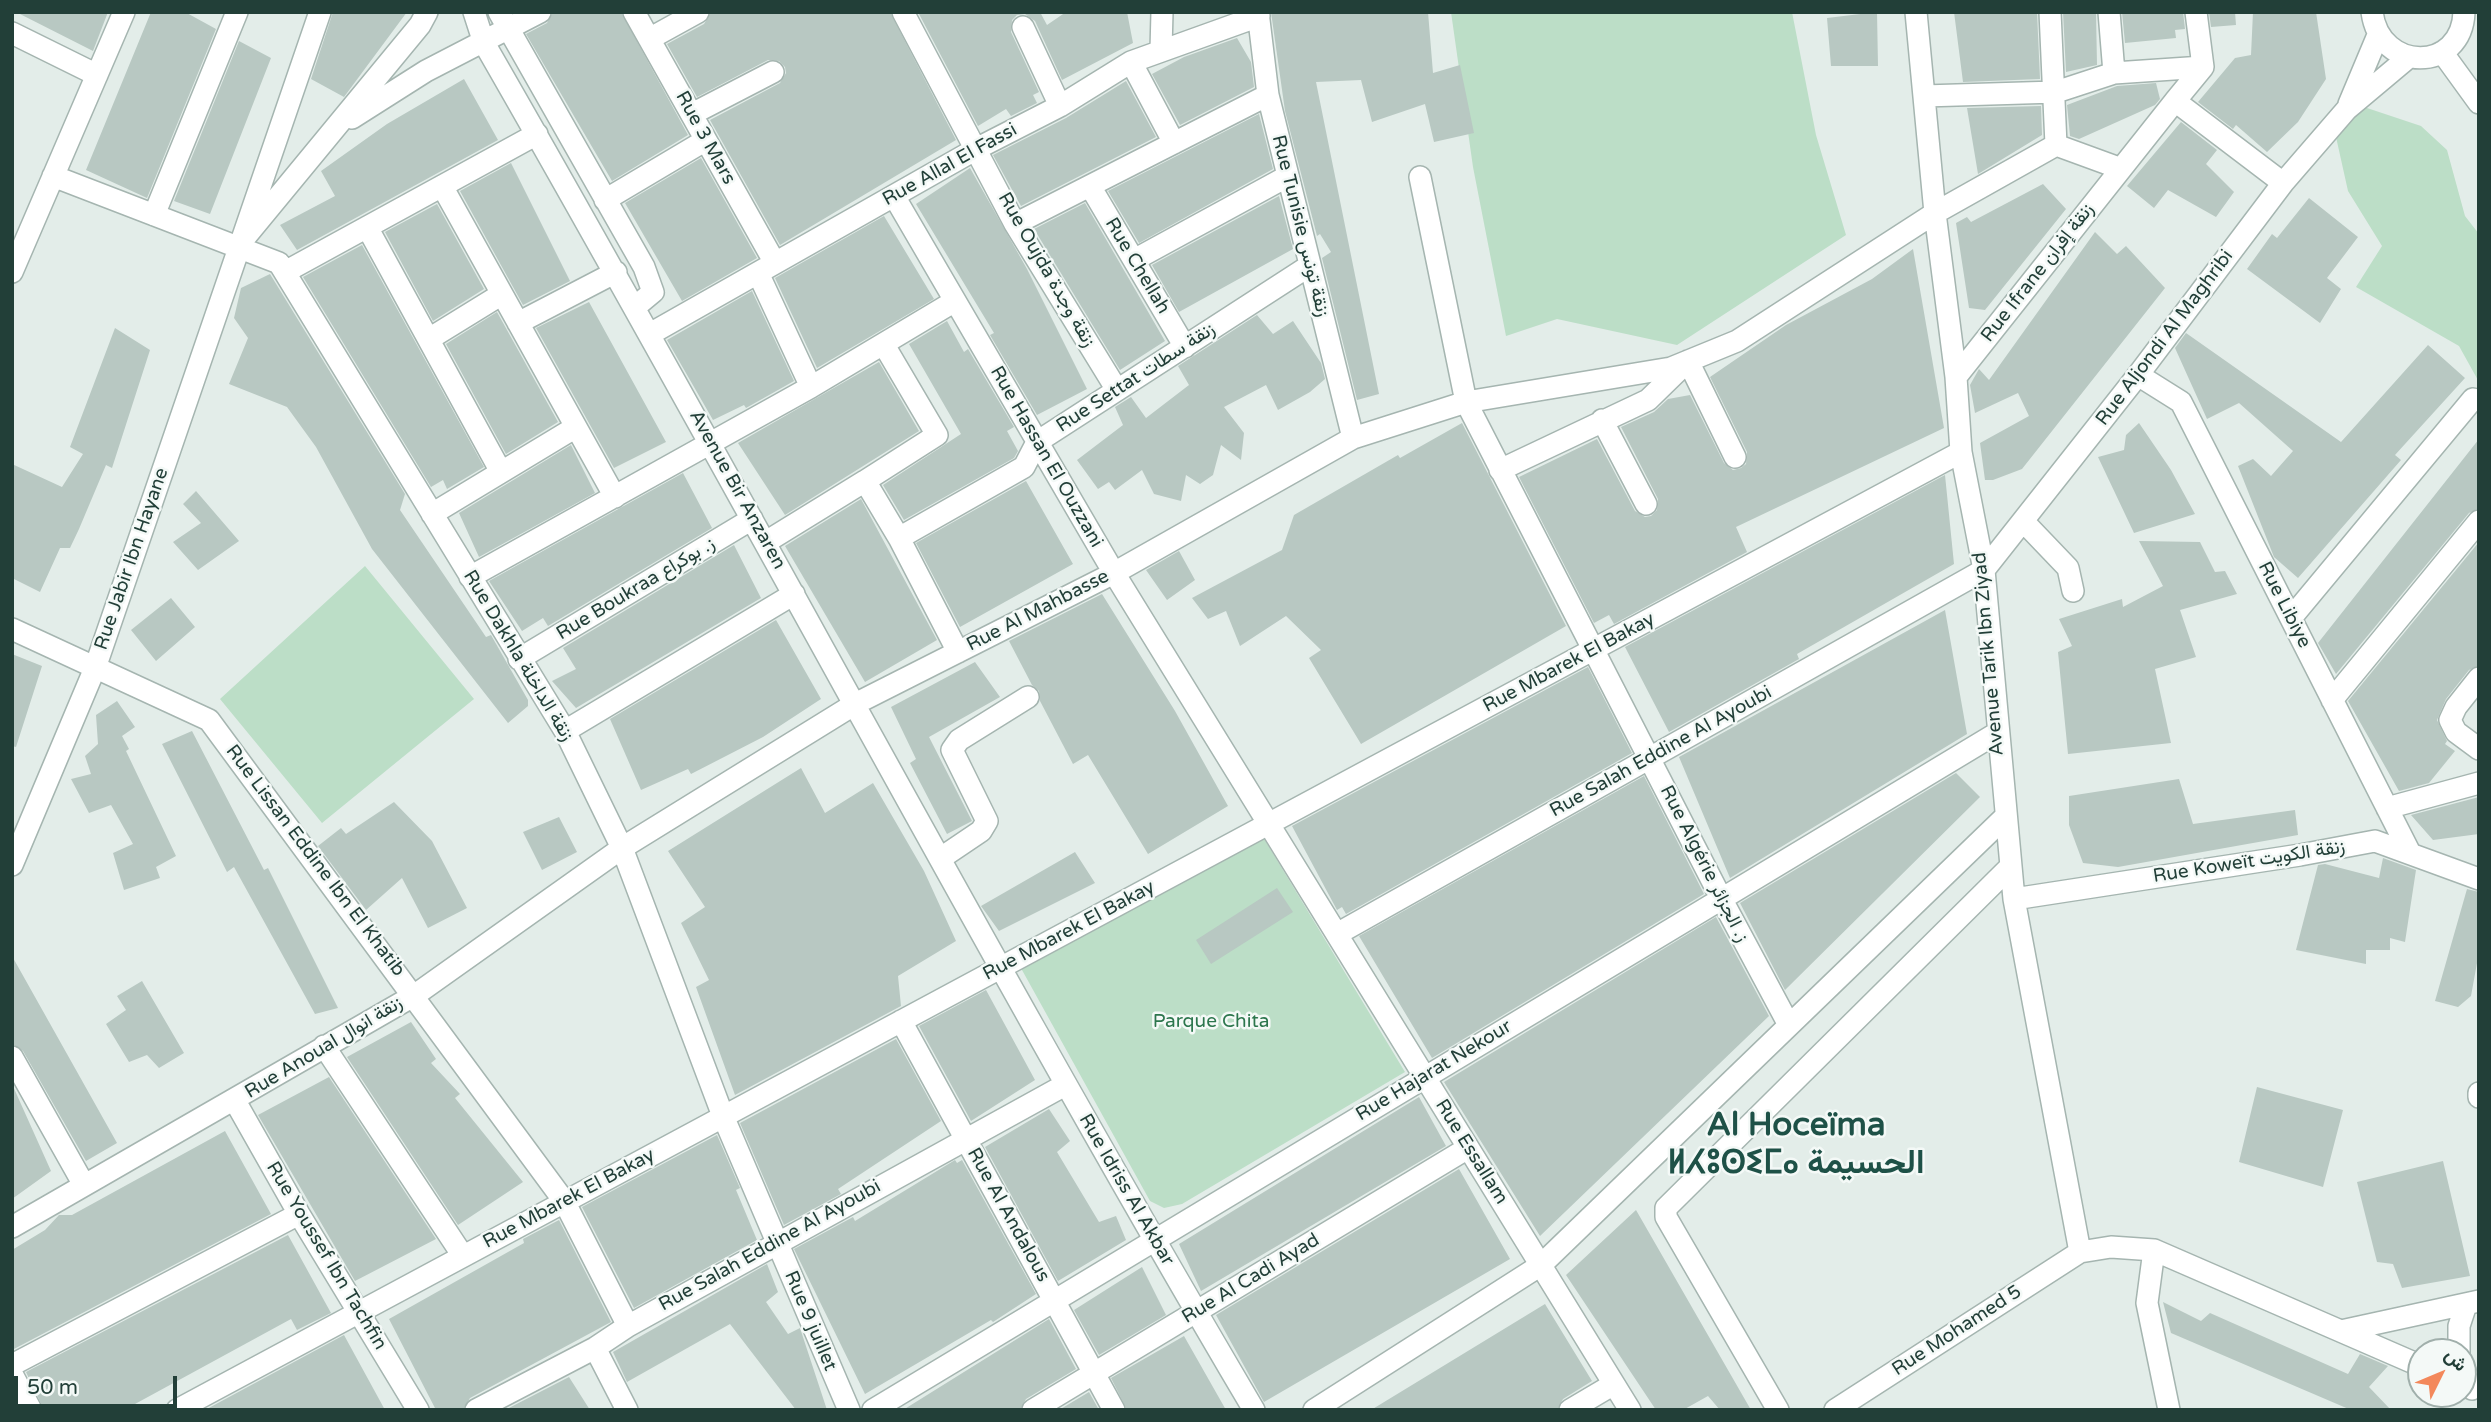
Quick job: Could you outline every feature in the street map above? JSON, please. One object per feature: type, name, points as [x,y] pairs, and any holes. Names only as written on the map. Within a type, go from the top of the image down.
[{"type":"street","points":[[12,272],[124,12]]},
{"type":"street","points":[[154,215],[237,12]]},
{"type":"street","name":"Rue Jabir Ibn Hayane","points":[[12,865],[95,668],[320,12]]},
{"type":"street","points":[[237,248],[427,12]]},
{"type":"street","name":"Avenue Bir Anzaren","points":[[474,12],[484,43],[616,272],[1001,967]]},
{"type":"street","points":[[335,129],[426,71],[484,43],[504,21],[540,12]]},
{"type":"street","name":"Rue 3 Mars","points":[[634,12],[706,140],[766,268],[811,387]]},
{"type":"street","points":[[649,39],[698,12]]},
{"type":"street","name":"Rue Oujda زنقة وجدة","points":[[902,12],[978,148],[1016,224],[1117,390]]},
{"type":"street","points":[[1161,50],[1162,12]]},
{"type":"street","name":"Avenue Tarik Ibn Ziyad","points":[[1916,12],[1935,213],[1956,377],[1961,452],[1984,570],[2014,898],[2080,1252]]},
{"type":"street","points":[[2050,12],[2056,92],[2056,145],[2119,168]]},
{"type":"street","points":[[2109,12],[2115,74]]},
{"type":"street","points":[[1924,96],[2056,92],[2115,74],[2203,66],[2196,12]]},
{"type":"street","points":[[2372,12],[2378,35],[2386,45],[2409,57],[2421,58],[2442,52],[2453,43],[2469,20]]},
{"type":"street","name":"Rue Allal El Fassi","points":[[650,334],[978,148],[1060,106],[1130,62],[1259,14]]},
{"type":"street","name":"Rue Tunisie زنقة تونس","points":[[1259,14],[1268,95],[1353,438]]},
{"type":"street","points":[[504,21],[643,267],[653,292],[635,307]]},
{"type":"street","points":[[1023,27],[1060,106]]},
{"type":"street","points":[[12,33],[97,75]]},
{"type":"street","name":"Rue Aljondi Al Maghribi","points":[[2347,109],[2378,35]]},
{"type":"street","points":[[2442,52],[2479,103]]},
{"type":"street","name":"Rue Aljondi Al Maghribi","points":[[1984,570],[2138,375],[2283,183],[2347,109],[2409,57]]},
{"type":"street","points":[[1130,62],[1174,143]]},
{"type":"street","name":"Rue Ifrane زنقة إفران","points":[[1956,377],[2119,168],[2203,66]]},
{"type":"street","points":[[692,114],[773,72]]},
{"type":"street","points":[[1016,224],[1268,95]]},
{"type":"street","points":[[2175,101],[2283,183]]},
{"type":"street","points":[[285,272],[537,134]]},
{"type":"street","points":[[605,200],[706,140]]},
{"type":"street","name":"Rue Al Mahbasse","points":[[622,848],[855,704],[1114,573],[1353,438],[1466,402],[1671,368],[1737,341],[1935,213],[2056,145]]},
{"type":"street","name":"Rue Dakhla زنقة الداخلة","points":[[54,176],[279,262],[565,731],[622,848],[723,1116]]},
{"type":"street","points":[[1134,260],[1287,176]]},
{"type":"street","name":"Rue Algérie ز. الجزائر","points":[[1420,177],[1466,402],[1789,1025]]},
{"type":"street","points":[[442,186],[615,497]]},
{"type":"street","name":"Rue Chellah","points":[[1090,186],[1185,346]]},
{"type":"street","name":"Rue Hassan El Ouzzani","points":[[894,196],[1114,573],[1269,823]]},
{"type":"street","points":[[368,227],[501,472]]},
{"type":"street","name":"Rue Settat زنقة سطات","points":[[899,538],[1024,467],[1037,442],[1309,266]]},
{"type":"street","points":[[518,323],[616,272]]},
{"type":"street","points":[[429,339],[502,294]]},
{"type":"street","points":[[470,577],[811,387],[955,301]]},
{"type":"street","points":[[766,542],[937,435],[884,345]]},
{"type":"street","points":[[1500,470],[1648,400],[1688,361],[1735,457]]},
{"type":"street","name":"Rue Libiye","points":[[2138,375],[2181,402],[2410,852]]},
{"type":"street","points":[[2291,618],[2473,399]]},
{"type":"street","points":[[1602,420],[1646,504]]},
{"type":"street","points":[[432,514],[576,427]]},
{"type":"street","name":"Rue Mbarek El Bakay","points":[[177,1410],[1961,452]]},
{"type":"street","points":[[865,481],[899,538],[958,652]]},
{"type":"street","name":"Rue Boukraa ز. بوكراع","points":[[519,659],[752,519]]},
{"type":"street","points":[[2023,521],[2067,568],[2073,591]]},
{"type":"street","points":[[2332,700],[2479,521]]},
{"type":"street","name":"Rue Salah Eddine Al Ayoubi","points":[[1337,934],[1984,570]]},
{"type":"street","points":[[565,731],[794,594]]},
{"type":"street","name":"Rue Lissan Eddine Ibn El Khatib","points":[[12,629],[209,720],[415,995],[564,1201],[628,1326]]},
{"type":"street","points":[[2479,678],[2450,720],[2456,732],[2479,749]]},
{"type":"street","points":[[941,858],[981,831],[987,821],[953,750],[959,740],[1028,697]]},
{"type":"street","name":"Rue Hajarat Nekour","points":[[873,1410],[1997,733]]},
{"type":"street","points":[[2387,808],[2479,783]]},
{"type":"street","points":[[1314,1410],[1541,1265],[2005,817]]},
{"type":"street","name":"Rue Essallam","points":[[1269,823],[1630,1410]]},
{"type":"street","name":"Rue Koweït زنقة الكويت","points":[[2014,898],[2300,855],[2375,841],[2479,879]]},
{"type":"street","name":"Rue Anoual زنقة انوال","points":[[12,1227],[415,995],[622,848]]},
{"type":"street","points":[[1778,1410],[1666,1217],[1666,1208],[2010,867]]},
{"type":"street","name":"Rue Idriss Al Akbar","points":[[1001,967],[1065,1085],[1254,1410]]},
{"type":"street","name":"Rue Al Andalous","points":[[901,1021],[1114,1410]]},
{"type":"street","points":[[324,1046],[463,1256]]},
{"type":"street","points":[[12,1057],[84,1185]]},
{"type":"street","name":"Rue Salah Eddine Al Ayoubi","points":[[476,1410],[595,1348],[628,1326],[965,1137],[1065,1085]]},
{"type":"street","name":"Rue Youssef Ibn Tachfin","points":[[235,1101],[299,1214],[418,1410]]},
{"type":"street","name":"Rue 9 juillet","points":[[723,1116],[849,1410]]},
{"type":"street","name":"Rue Al Cadi Ayad","points":[[1033,1410],[1468,1148]]},
{"type":"street","points":[[12,1365],[299,1214]]},
{"type":"street","points":[[2080,1252],[2111,1247],[2154,1251],[2407,1360]]},
{"type":"street","points":[[2154,1251],[2147,1303],[2169,1410]]},
{"type":"street","name":"Rue Mohamed 5","points":[[1835,1410],[2080,1252]]},
{"type":"street","points":[[2341,1331],[2472,1303]]},
{"type":"street","points":[[2459,1338],[2459,1326],[2472,1303]]},
{"type":"street","points":[[595,1348],[626,1410]]},
{"type":"street","points":[[12,1374],[31,1410]]},
{"type":"street","points":[[1570,1410],[1614,1384]]},
{"type":"green space","points":[[1451,12],[1792,12],[1816,135],[1846,235],[1677,345],[1557,319],[1506,336],[1473,167]]},
{"type":"green space","points":[[2364,107],[2421,126],[2447,150],[2465,216],[2479,234],[2479,382],[2459,346],[2356,287],[2382,246],[2348,191],[2336,137]]},
{"type":"green space","points":[[365,566],[474,699],[322,823],[220,699]]},
{"type":"green space","name":"Parque Chita","points":[[1257,827],[1405,1072],[1182,1204],[1164,1208],[1150,1201],[1022,970],[1020,959]]},
{"type":"building","points":[[16,12],[108,12],[93,51]]},
{"type":"building","points":[[151,12],[185,12],[216,29],[147,198],[86,170]]},
{"type":"building","points":[[333,12],[407,12],[344,97],[311,79]]},
{"type":"building","points":[[553,12],[621,12],[688,135],[612,181],[526,34],[547,23]]},
{"type":"building","points":[[711,12],[890,12],[956,140],[780,245],[710,120],[780,83],[786,73],[785,67],[779,61],[768,60],[697,97],[667,44],[704,24]]},
{"type":"building","points":[[918,12],[1040,12],[1047,25],[1066,12],[1127,12],[1133,43],[1062,80],[1035,21],[1025,14],[1017,15],[1012,20],[1011,32],[1039,92],[1033,95],[1037,103],[1011,116],[1006,109],[978,126]]},
{"type":"building","points":[[1271,12],[1428,12],[1433,73],[1460,65],[1474,133],[1434,142],[1425,104],[1372,122],[1361,80],[1316,82],[1379,394],[1357,400],[1322,258],[1331,252],[1320,234],[1317,236],[1285,111]]},
{"type":"building","points":[[1877,12],[1878,66],[1831,66],[1827,18]]},
{"type":"building","points":[[1954,12],[2037,12],[2040,79],[1963,82]]},
{"type":"building","points":[[2063,12],[2096,12],[2097,65],[2066,72]]},
{"type":"building","points":[[2122,12],[2183,12],[2185,29],[2175,30],[2176,38],[2125,43]]},
{"type":"building","points":[[2209,12],[2235,12],[2236,25],[2211,27]]},
{"type":"building","points":[[2253,12],[2316,12],[2326,79],[2298,122],[2267,152],[2236,125],[2233,129],[2198,102],[2235,58],[2251,55]]},
{"type":"building","points":[[1237,38],[1251,62],[1254,87],[1180,125],[1152,74],[1184,57]]},
{"type":"building","points":[[239,41],[271,58],[210,214],[174,201]]},
{"type":"building","points":[[464,79],[498,140],[297,250],[280,225],[335,196],[321,171],[387,124]]},
{"type":"building","points":[[1126,81],[1156,137],[1021,206],[993,155],[1066,118]]},
{"type":"building","points":[[2156,83],[2160,99],[2155,105],[2079,139],[2070,136],[2067,105],[2117,86]]},
{"type":"building","points":[[2041,106],[2042,135],[1978,174],[1967,108]]},
{"type":"building","points":[[1259,114],[1273,169],[1139,243],[1108,191]]},
{"type":"building","points":[[2181,122],[2217,150],[2206,164],[2234,192],[2216,217],[2168,190],[2154,208],[2127,186]]},
{"type":"building","points":[[701,158],[757,258],[682,301],[625,203]]},
{"type":"building","points":[[511,163],[570,281],[523,305],[460,191]]},
{"type":"building","points":[[970,168],[1027,269],[1087,389],[1037,415],[990,335],[994,333],[916,204]]},
{"type":"building","points":[[2043,184],[2066,209],[1985,310],[1969,308],[1956,223],[1967,217],[1971,222]]},
{"type":"building","points":[[1279,196],[1293,249],[1179,312],[1152,265]]},
{"type":"building","points":[[2309,198],[2358,237],[2327,278],[2341,289],[2320,323],[2247,269],[2272,234],[2277,238]]},
{"type":"building","points":[[1085,203],[1165,341],[1120,370],[1034,229]]},
{"type":"building","points":[[437,204],[484,289],[433,321],[385,232]]},
{"type":"building","points":[[884,216],[934,299],[817,368],[775,278]]},
{"type":"building","points":[[2095,232],[2117,254],[2126,246],[2165,288],[2022,469],[1993,480],[1985,480],[1980,443],[2029,416],[2018,393],[1975,413],[1970,385],[1979,369],[1989,380]]},
{"type":"building","points":[[362,245],[484,467],[447,489],[443,480],[431,487],[303,277]]},
{"type":"building","points":[[1913,249],[1944,428],[1736,527],[1747,552],[1614,624],[1609,615],[1594,623],[1519,477],[1597,439],[1635,511],[1645,517],[1651,516],[1657,510],[1658,499],[1621,427],[1654,412],[1668,399],[1690,395],[1724,463],[1733,470],[1741,468],[1746,464],[1747,452],[1710,377],[1786,325],[1872,279]]},
{"type":"building","points":[[270,274],[405,494],[400,510],[486,637],[491,635],[528,700],[528,706],[508,723],[372,549],[316,447],[287,407],[229,384],[248,338],[234,318],[241,288]]},
{"type":"building","points":[[752,291],[794,381],[746,408],[744,405],[713,420],[667,340]]},
{"type":"building","points":[[589,302],[666,442],[614,468],[536,328]]},
{"type":"building","points":[[497,312],[558,422],[506,454],[446,344]]},
{"type":"building","points":[[1257,315],[1273,334],[1293,321],[1321,363],[1325,379],[1310,392],[1278,410],[1266,385],[1224,407],[1244,433],[1241,460],[1221,445],[1213,475],[1200,484],[1186,475],[1181,501],[1154,494],[1142,470],[1115,490],[1109,482],[1098,489],[1077,460],[1123,425],[1115,407],[1131,397],[1146,418],[1189,385],[1178,366]]},
{"type":"building","points":[[947,321],[964,352],[968,349],[1014,427],[1007,431],[1018,451],[1014,458],[904,520],[883,485],[961,434],[909,344]]},
{"type":"building","points":[[115,328],[150,350],[112,468],[106,465],[70,548],[60,548],[40,592],[12,578],[12,464],[62,487],[83,454],[70,447]]},
{"type":"building","points":[[2186,333],[2341,442],[2428,345],[2465,378],[2395,455],[2401,460],[2298,578],[2274,557],[2238,466],[2253,459],[2271,476],[2293,451],[2239,403],[2207,419],[2175,348]]},
{"type":"building","points":[[879,362],[919,431],[785,515],[738,443]]},
{"type":"building","points":[[1462,423],[1566,626],[1361,744],[1309,658],[1321,650],[1286,616],[1240,646],[1226,611],[1208,619],[1192,598],[1282,550],[1294,515],[1398,455],[1400,458]]},
{"type":"building","points":[[2139,423],[2171,470],[2195,514],[2134,533],[2098,457],[2124,450],[2126,435]]},
{"type":"building","points":[[2479,439],[2479,508],[2469,513],[2336,674],[2318,643]]},
{"type":"building","points":[[571,445],[595,493],[479,557],[459,513]]},
{"type":"building","points":[[683,473],[712,528],[548,626],[543,618],[522,631],[489,581]]},
{"type":"building","points":[[1945,475],[1954,564],[1797,654],[1799,659],[1669,732],[1625,647]]},
{"type":"building","points":[[1026,481],[1073,564],[960,627],[916,543]]},
{"type":"building","points":[[196,491],[239,541],[198,570],[173,542],[201,523],[183,504]]},
{"type":"building","points":[[861,499],[937,640],[865,682],[785,546]]},
{"type":"building","points":[[2139,541],[2200,542],[2215,572],[2225,571],[2237,594],[2180,610],[2196,657],[2155,669],[2171,743],[2068,754],[2058,652],[2072,646],[2059,619],[2122,599],[2123,607],[2163,586]]},
{"type":"building","points":[[2479,542],[2479,665],[2469,670],[2446,699],[2437,720],[2447,741],[2445,744],[2455,751],[2429,783],[2399,791],[2348,701]]},
{"type":"building","points":[[734,545],[761,598],[576,708],[552,681],[576,669],[563,648]]},
{"type":"building","points":[[1179,551],[1195,580],[1167,600],[1146,570]]},
{"type":"building","points":[[1102,594],[1175,711],[1228,806],[1148,854],[1088,755],[1073,764],[1040,701],[1039,691],[1032,685],[1009,641]]},
{"type":"building","points":[[171,598],[195,627],[156,661],[131,630]]},
{"type":"building","points":[[1945,610],[1967,734],[1730,878],[1679,757]]},
{"type":"building","points":[[776,620],[821,699],[763,737],[691,774],[688,769],[641,790],[610,719]]},
{"type":"building","points":[[12,654],[42,666],[16,747],[12,746]]},
{"type":"building","points":[[975,662],[1000,697],[929,737],[972,821],[947,834],[910,763],[916,759],[891,707]]},
{"type":"building","points":[[1588,667],[1632,753],[1346,914],[1342,907],[1337,910],[1292,826]]},
{"type":"building","points":[[117,701],[135,727],[122,736],[129,749],[126,751],[176,856],[156,867],[160,878],[124,890],[113,853],[133,844],[111,805],[89,813],[71,779],[91,774],[85,756],[98,744],[96,715]]},
{"type":"building","points":[[192,731],[264,870],[268,868],[338,1008],[315,1014],[234,867],[227,872],[162,744]]},
{"type":"building","points":[[801,768],[825,813],[873,783],[924,871],[956,941],[898,976],[901,1006],[735,1095],[696,987],[709,980],[681,923],[705,907],[668,851]]},
{"type":"building","points":[[1956,773],[1980,797],[1785,990],[1740,903]]},
{"type":"building","points":[[1644,776],[1704,894],[1432,1058],[1359,936]]},
{"type":"building","points":[[2179,779],[2193,824],[2295,810],[2298,835],[2118,867],[2083,863],[2069,825],[2069,796]]},
{"type":"building","points":[[2479,797],[2479,834],[2433,840],[2411,815]]},
{"type":"building","points":[[394,802],[432,841],[467,908],[428,928],[402,878],[366,910],[318,846],[341,828],[346,834]]},
{"type":"building","points":[[559,817],[577,852],[542,870],[523,832]]},
{"type":"building","points":[[1075,852],[1095,883],[999,931],[981,906]]},
{"type":"building","points":[[2383,858],[2416,870],[2405,942],[2390,938],[2390,950],[2366,950],[2366,964],[2296,950],[2318,865],[2325,864],[2379,878]]},
{"type":"building","points":[[1277,888],[1293,912],[1211,964],[1196,940]]},
{"type":"building","points":[[2467,889],[2479,892],[2479,952],[2471,996],[2458,1007],[2435,1001]]},
{"type":"building","points":[[1716,917],[1769,1016],[1540,1236],[1444,1082]]},
{"type":"building","points":[[12,956],[117,1143],[86,1161],[23,1051],[12,1044]]},
{"type":"building","points":[[142,981],[184,1053],[159,1068],[147,1055],[129,1062],[106,1024],[126,1010],[117,996]]},
{"type":"building","points":[[986,990],[1035,1080],[971,1121],[919,1026]]},
{"type":"building","points":[[411,1022],[436,1059],[431,1063],[460,1094],[455,1098],[523,1182],[458,1225],[347,1057]]},
{"type":"building","points":[[896,1039],[941,1121],[838,1189],[841,1194],[784,1225],[740,1123]]},
{"type":"building","points":[[329,1077],[436,1239],[355,1281],[258,1115]]},
{"type":"building","points":[[12,1084],[51,1171],[12,1199]]},
{"type":"building","points":[[2257,1087],[2343,1110],[2323,1187],[2239,1162]]},
{"type":"building","points":[[1419,1097],[1446,1146],[1201,1291],[1179,1244]]},
{"type":"building","points":[[1049,1109],[1070,1141],[1057,1152],[1099,1222],[1116,1216],[1126,1240],[1058,1281],[985,1147]]},
{"type":"building","points":[[225,1131],[271,1214],[12,1350],[12,1250],[45,1230],[59,1215],[72,1215]]},
{"type":"building","points":[[717,1135],[740,1188],[736,1190],[757,1240],[634,1308],[582,1207]]},
{"type":"building","points":[[955,1160],[957,1163],[962,1160],[1036,1294],[993,1322],[991,1320],[865,1394],[794,1249],[853,1217],[855,1221]]},
{"type":"building","points":[[2443,1161],[2470,1276],[2402,1288],[2393,1264],[2377,1262],[2357,1182]]},
{"type":"building","points":[[1459,1169],[1510,1259],[1264,1402],[1216,1315]]},
{"type":"building","points":[[1636,1210],[1751,1410],[1720,1410],[1708,1396],[1683,1410],[1656,1410],[1566,1275]]},
{"type":"building","points":[[559,1220],[611,1322],[470,1398],[463,1410],[436,1410],[389,1319],[524,1243],[523,1239]]},
{"type":"building","points":[[288,1235],[331,1313],[297,1330],[291,1319],[124,1410],[44,1410],[26,1372]]},
{"type":"building","points":[[767,1264],[778,1292],[766,1302],[788,1334],[800,1328],[827,1410],[796,1410],[730,1324],[627,1382],[613,1352]]},
{"type":"building","points":[[1142,1267],[1166,1315],[1099,1355],[1074,1310]]},
{"type":"building","points":[[2163,1302],[2201,1321],[2210,1313],[2348,1374],[2360,1354],[2388,1366],[2369,1387],[2391,1410],[2351,1410],[2171,1333]]},
{"type":"building","points":[[1545,1304],[1592,1381],[1563,1399],[1557,1410],[1371,1410]]},
{"type":"building","points":[[1049,1319],[1076,1369],[1026,1399],[1020,1410],[903,1410]]},
{"type":"building","points":[[344,1335],[385,1410],[205,1410]]},
{"type":"building","points":[[1184,1336],[1226,1410],[1127,1410],[1111,1378]]},
{"type":"building","points":[[569,1377],[590,1410],[505,1410]]},
{"type":"building","points":[[1089,1392],[1099,1410],[1059,1410]]},
{"type":"district","name":"Al Hoceïma ⵍⵃⵓⵙⵉⵎⴰ الحسيمة","points":[[1796,1145]]}]
